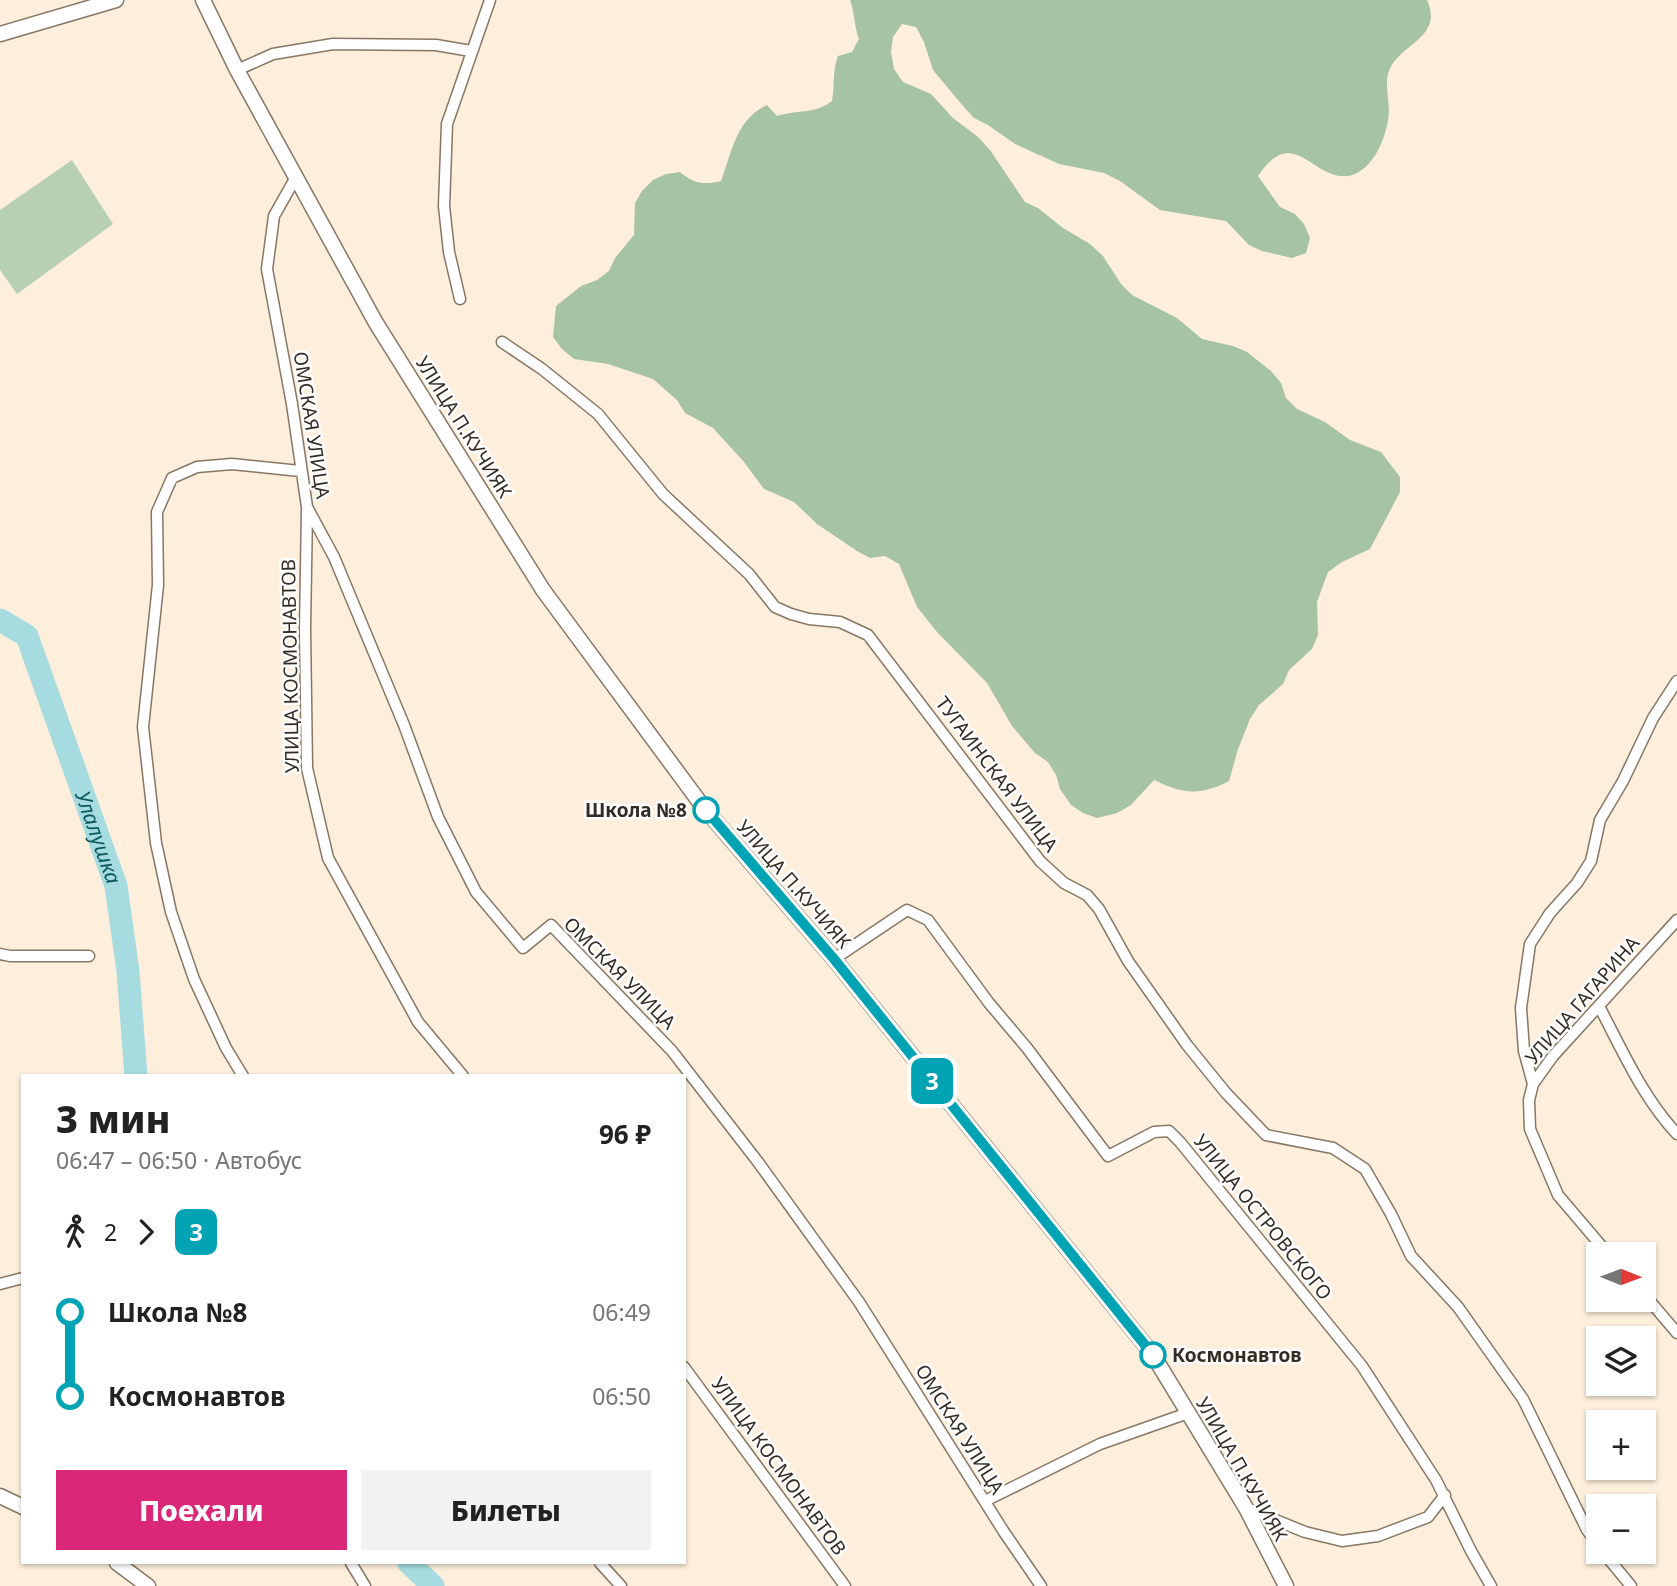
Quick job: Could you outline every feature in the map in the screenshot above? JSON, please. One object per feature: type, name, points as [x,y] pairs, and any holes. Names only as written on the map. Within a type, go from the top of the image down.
[{"type":"street","points":[[0,34],[116,0]]},
{"type":"street","name":"УЛИЦА П.КУЧИЯК","points":[[203,0],[237,69],[376,323],[543,590],[704,808],[834,959],[1153,1355],[1245,1508],[1286,1586]]},
{"type":"street","points":[[460,299],[449,252],[444,206],[447,124],[490,0]]},
{"type":"street","points":[[237,69],[273,54],[333,44],[436,45],[471,51]]},
{"type":"street","name":"ОМСКАЯ УЛИЦА","points":[[296,177],[274,216],[267,269],[292,404],[307,507],[334,556],[439,817],[476,892],[523,948],[551,925],[673,1051],[758,1162],[859,1302],[1003,1532],[1041,1586]]},
{"type":"street","name":"ТУГАИНСКАЯ УЛИЦА","points":[[502,342],[542,369],[598,414],[663,494],[749,574],[775,607],[809,619],[840,622],[868,635],[1040,861],[1064,883],[1087,895],[1099,909],[1128,961],[1186,1045],[1266,1135],[1334,1148],[1364,1169],[1391,1213],[1411,1256],[1458,1307],[1524,1399],[1586,1528]]},
{"type":"street","points":[[242,1074],[226,1048],[194,979],[171,912],[156,843],[144,727],[158,584],[158,512],[172,478],[197,467],[232,464],[300,471]]},
{"type":"street","name":"УЛИЦА КОСМОНАВТОВ","points":[[307,507],[307,768],[328,858],[418,1021],[461,1074]]},
{"type":"street","points":[[1533,1084],[1524,1051],[1521,1008],[1530,944],[1550,913],[1577,883],[1591,860],[1600,820],[1623,781],[1653,718],[1677,681]]},
{"type":"street","name":"УЛИЦА ОСТРОВСКОГО","points":[[834,959],[907,910],[928,920],[1108,1156],[1154,1132],[1169,1131],[1362,1366],[1445,1495],[1471,1551],[1492,1586]]},
{"type":"street","name":"УЛИЦА ГАГАРИНА","points":[[1598,1242],[1558,1195],[1547,1174],[1530,1129],[1529,1100],[1533,1084],[1553,1056],[1677,920]]},
{"type":"street","points":[[0,954],[89,956]]},
{"type":"street","points":[[1599,1006],[1639,1081],[1663,1120],[1677,1134]]},
{"type":"street","points":[[0,1284],[21,1279]]},
{"type":"street","points":[[1656,1308],[1677,1333]]},
{"type":"street","name":"УЛИЦА КОСМОНАВТОВ","points":[[686,1370],[845,1586]]},
{"type":"street","points":[[985,1501],[1100,1444],[1188,1413]]},
{"type":"street","points":[[1245,1508],[1305,1532],[1342,1541],[1378,1536],[1427,1517],[1445,1495]]},
{"type":"street","points":[[0,1496],[21,1506]]},
{"type":"street","points":[[118,1564],[148,1586]]},
{"type":"street","points":[[352,1564],[365,1586]]},
{"type":"street","points":[[601,1564],[621,1586]]},
{"type":"street","points":[[1613,1564],[1631,1586]]},
{"type":"green space","points":[[850,0],[1427,0],[1431,13],[1430,24],[1425,33],[1400,55],[1388,74],[1389,111],[1386,129],[1380,147],[1369,163],[1355,174],[1341,176],[1328,173],[1295,154],[1284,154],[1271,160],[1258,176],[1280,207],[1295,214],[1304,224],[1310,238],[1306,253],[1292,258],[1249,245],[1226,221],[1160,210],[1120,181],[1104,173],[1059,164],[1015,144],[974,118],[963,106],[933,70],[916,27],[902,24],[893,37],[891,52],[894,69],[903,82],[931,94],[953,118],[978,137],[990,150],[1025,202],[1090,244],[1103,256],[1121,284],[1132,295],[1177,318],[1202,339],[1247,352],[1271,371],[1281,383],[1286,398],[1297,409],[1325,422],[1350,440],[1381,452],[1400,477],[1400,492],[1370,549],[1328,572],[1317,602],[1318,635],[1312,649],[1289,670],[1283,684],[1259,705],[1238,749],[1229,781],[1219,786],[1191,791],[1154,780],[1131,805],[1117,813],[1097,818],[1071,805],[1060,789],[1048,762],[1035,753],[1012,726],[987,683],[937,632],[917,607],[899,564],[885,556],[870,558],[857,551],[817,524],[794,502],[764,489],[713,428],[685,413],[677,400],[653,379],[608,364],[574,359],[553,337],[556,306],[581,286],[597,280],[609,271],[615,258],[634,235],[635,203],[653,180],[680,172],[699,182],[721,181],[736,137],[757,111],[767,105],[777,116],[812,110],[832,101],[838,56],[852,52],[859,39]]},
{"type":"green space","points":[[72,160],[113,224],[17,294],[0,270],[0,210]]},
{"type":"waterway","name":"Улалушка","points":[[0,620],[27,636],[116,886],[128,971],[136,1074]]},
{"type":"waterway","name":"Улалушка","points":[[410,1564],[433,1586]]},
{"type":"bus line","name":"3","points":[[706,810],[834,959],[1153,1355]]},
{"type":"place","name":"Школа №8","points":[[706,810]]},
{"type":"place","name":"Космонавтов","points":[[1153,1355]]}]
